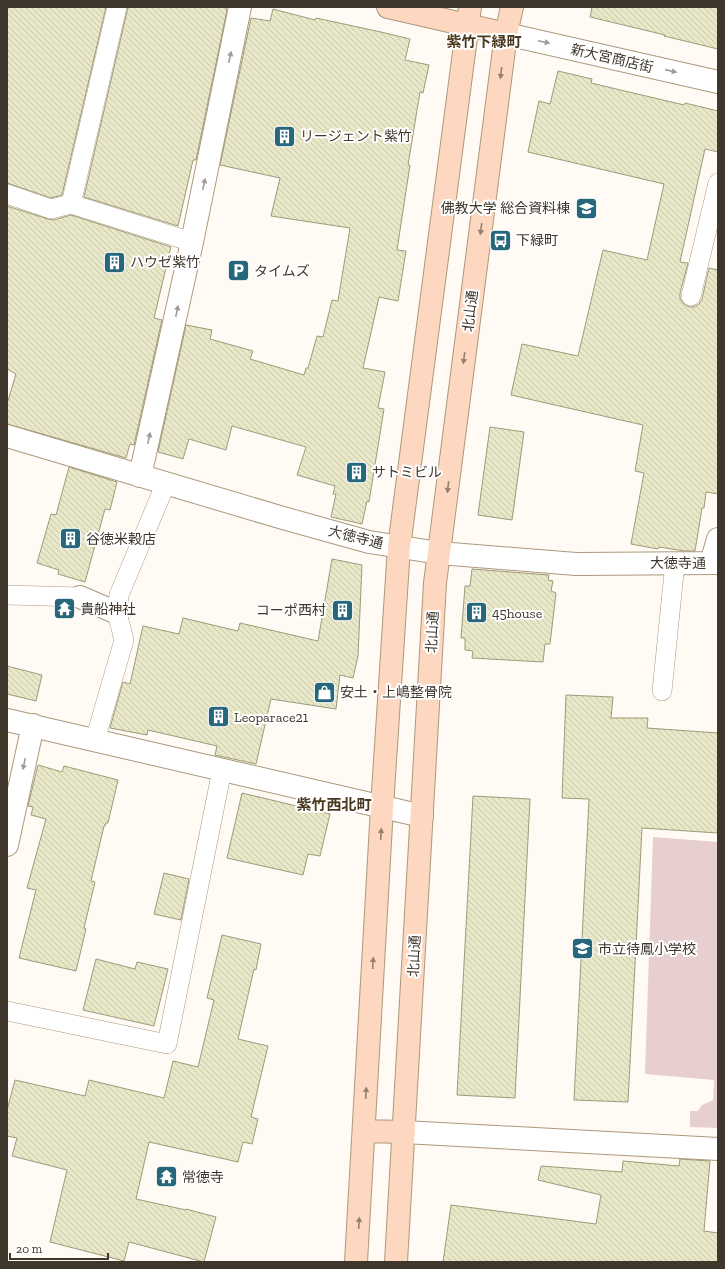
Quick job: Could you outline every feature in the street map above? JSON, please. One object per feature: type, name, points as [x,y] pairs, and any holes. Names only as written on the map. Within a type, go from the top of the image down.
[{"type":"street","points":[[140,476],[192,242],[240,7]]},
{"type":"street","points":[[388,7],[468,16],[506,34]]},
{"type":"street","name":"北山通","points":[[396,1262],[435,583],[506,34],[512,7]]},
{"type":"street","points":[[356,1262],[382,807],[400,547],[468,16]]},
{"type":"street","name":"新大宮商店街","points":[[506,34],[718,82]]},
{"type":"street","name":"大徳寺通","points":[[7,436],[282,518],[370,542],[439,553],[576,564],[714,563]]},
{"type":"street","points":[[714,563],[718,539]]},
{"type":"street","points":[[80,597],[117,613]]},
{"type":"street","points":[[7,720],[422,816]]},
{"type":"street","points":[[7,845],[32,726]]},
{"type":"street","points":[[364,1131],[718,1149]]},
{"type":"lane","points":[[72,204],[117,7]]},
{"type":"lane","points":[[691,296],[718,184]]},
{"type":"lane","points":[[7,194],[51,209],[72,204],[192,242]]},
{"type":"lane","points":[[95,740],[124,640],[117,613],[119,595],[166,483]]},
{"type":"lane","points":[[662,691],[675,563]]},
{"type":"lane","points":[[7,595],[80,597]]},
{"type":"lane","points":[[7,1011],[167,1044],[222,770]]},
{"type":"shaded area","points":[[653,837],[718,842],[718,1128],[690,1127],[690,1111],[698,1111],[702,1105],[713,1100],[714,1080],[645,1074]]},
{"type":"building","points":[[7,7],[106,7],[62,195],[51,198],[7,183]]},
{"type":"building","points":[[128,7],[225,7],[227,10],[196,160],[193,160],[178,226],[84,197]]},
{"type":"building","points":[[592,7],[718,7],[718,49],[590,17]]},
{"type":"building","points":[[273,9],[315,20],[316,18],[410,39],[405,60],[429,65],[423,93],[420,92],[408,165],[410,165],[397,250],[406,251],[398,301],[379,297],[363,368],[385,372],[378,408],[384,409],[369,502],[367,501],[362,524],[331,517],[336,494],[333,494],[335,486],[297,475],[306,447],[232,426],[226,450],[189,439],[183,459],[158,452],[186,325],[212,330],[210,339],[253,351],[250,359],[304,375],[306,368],[308,368],[317,336],[323,337],[332,300],[338,301],[350,228],[271,216],[280,178],[220,165],[251,18],[270,21]]},
{"type":"building","points":[[558,71],[592,79],[591,83],[684,105],[685,103],[718,111],[718,152],[705,149],[680,262],[688,263],[680,293],[680,299],[689,307],[694,307],[699,304],[702,299],[709,268],[718,270],[718,494],[706,492],[695,551],[684,551],[659,547],[658,549],[631,544],[644,473],[635,471],[643,425],[511,395],[522,344],[578,356],[603,250],[647,260],[664,184],[528,152],[539,101],[550,104]]},
{"type":"building","points":[[7,206],[54,220],[71,215],[171,247],[154,318],[162,320],[134,445],[130,444],[126,458],[7,424],[7,404],[16,374],[7,369]]},
{"type":"building","points":[[490,427],[524,432],[512,520],[478,515]]},
{"type":"building","name":"谷徳米穀店","points":[[69,467],[117,482],[110,510],[105,509],[85,582],[58,574],[59,570],[37,563],[51,514],[56,515]]},
{"type":"building","points":[[332,559],[362,565],[358,656],[353,678],[340,675],[336,709],[271,699],[256,764],[215,755],[217,746],[148,730],[147,735],[110,728],[123,682],[130,684],[143,626],[179,634],[183,618],[238,631],[240,623],[318,641]]},
{"type":"building","name":"45house","points":[[472,569],[549,575],[548,580],[553,581],[551,591],[556,593],[550,644],[545,644],[543,662],[472,658],[473,651],[465,650],[465,638],[461,638],[465,586],[470,586]]},
{"type":"building","points":[[7,666],[42,675],[36,701],[7,694]]},
{"type":"building","points":[[566,695],[613,697],[611,718],[648,718],[647,728],[718,733],[718,833],[642,828],[628,1102],[574,1100],[589,799],[562,798]]},
{"type":"building","points":[[38,765],[62,772],[64,766],[118,780],[108,823],[104,826],[91,881],[95,882],[76,971],[19,958],[36,890],[27,888],[46,819],[31,815],[33,807],[28,806]]},
{"type":"building","points":[[242,793],[330,814],[320,856],[308,854],[303,875],[227,858]]},
{"type":"building","points":[[473,796],[530,799],[515,1098],[457,1095]]},
{"type":"building","points":[[164,873],[189,879],[181,920],[154,914]]},
{"type":"building","points":[[222,935],[261,944],[256,970],[254,969],[238,1039],[268,1046],[251,1117],[258,1119],[252,1144],[243,1142],[238,1162],[149,1142],[136,1199],[186,1209],[216,1217],[204,1262],[129,1242],[124,1261],[50,1242],[67,1170],[12,1156],[17,1138],[7,1136],[7,1110],[15,1080],[85,1096],[89,1080],[164,1098],[173,1061],[198,1067],[214,1000],[207,998]]},
{"type":"building","points":[[96,959],[135,969],[137,962],[168,969],[154,1026],[83,1010]]},
{"type":"building","points":[[680,1159],[710,1161],[704,1231],[718,1233],[718,1262],[443,1262],[451,1205],[596,1224],[601,1195],[538,1180],[541,1166],[622,1172],[623,1161],[679,1166]]},
{"type":"place","name":"リージェント紫竹","points":[[285,136]]},
{"type":"place","name":"佛教大学 総合資料棟","points":[[586,208]]},
{"type":"place","name":"下緑町","points":[[501,240]]},
{"type":"place","name":"ハウゼ紫竹","points":[[114,262]]},
{"type":"place","name":"タイムズ","points":[[239,271]]},
{"type":"place","name":"サトミビル","points":[[356,472]]},
{"type":"place","name":"谷徳米穀店","points":[[70,539]]},
{"type":"place","name":"貴船神社","points":[[65,609]]},
{"type":"place","name":"コーポ西村","points":[[342,610]]},
{"type":"place","name":"45house","points":[[476,613]]},
{"type":"place","name":"安土・上嶋整骨院","points":[[325,692]]},
{"type":"place","name":"Leoparace21","points":[[218,717]]},
{"type":"place","name":"市立待鳳小学校","points":[[583,949]]},
{"type":"place","name":"常徳寺","points":[[167,1177]]},
{"type":"district","name":"紫竹下緑町","points":[[484,42]]},
{"type":"district","name":"紫竹西北町","points":[[334,805]]}]
